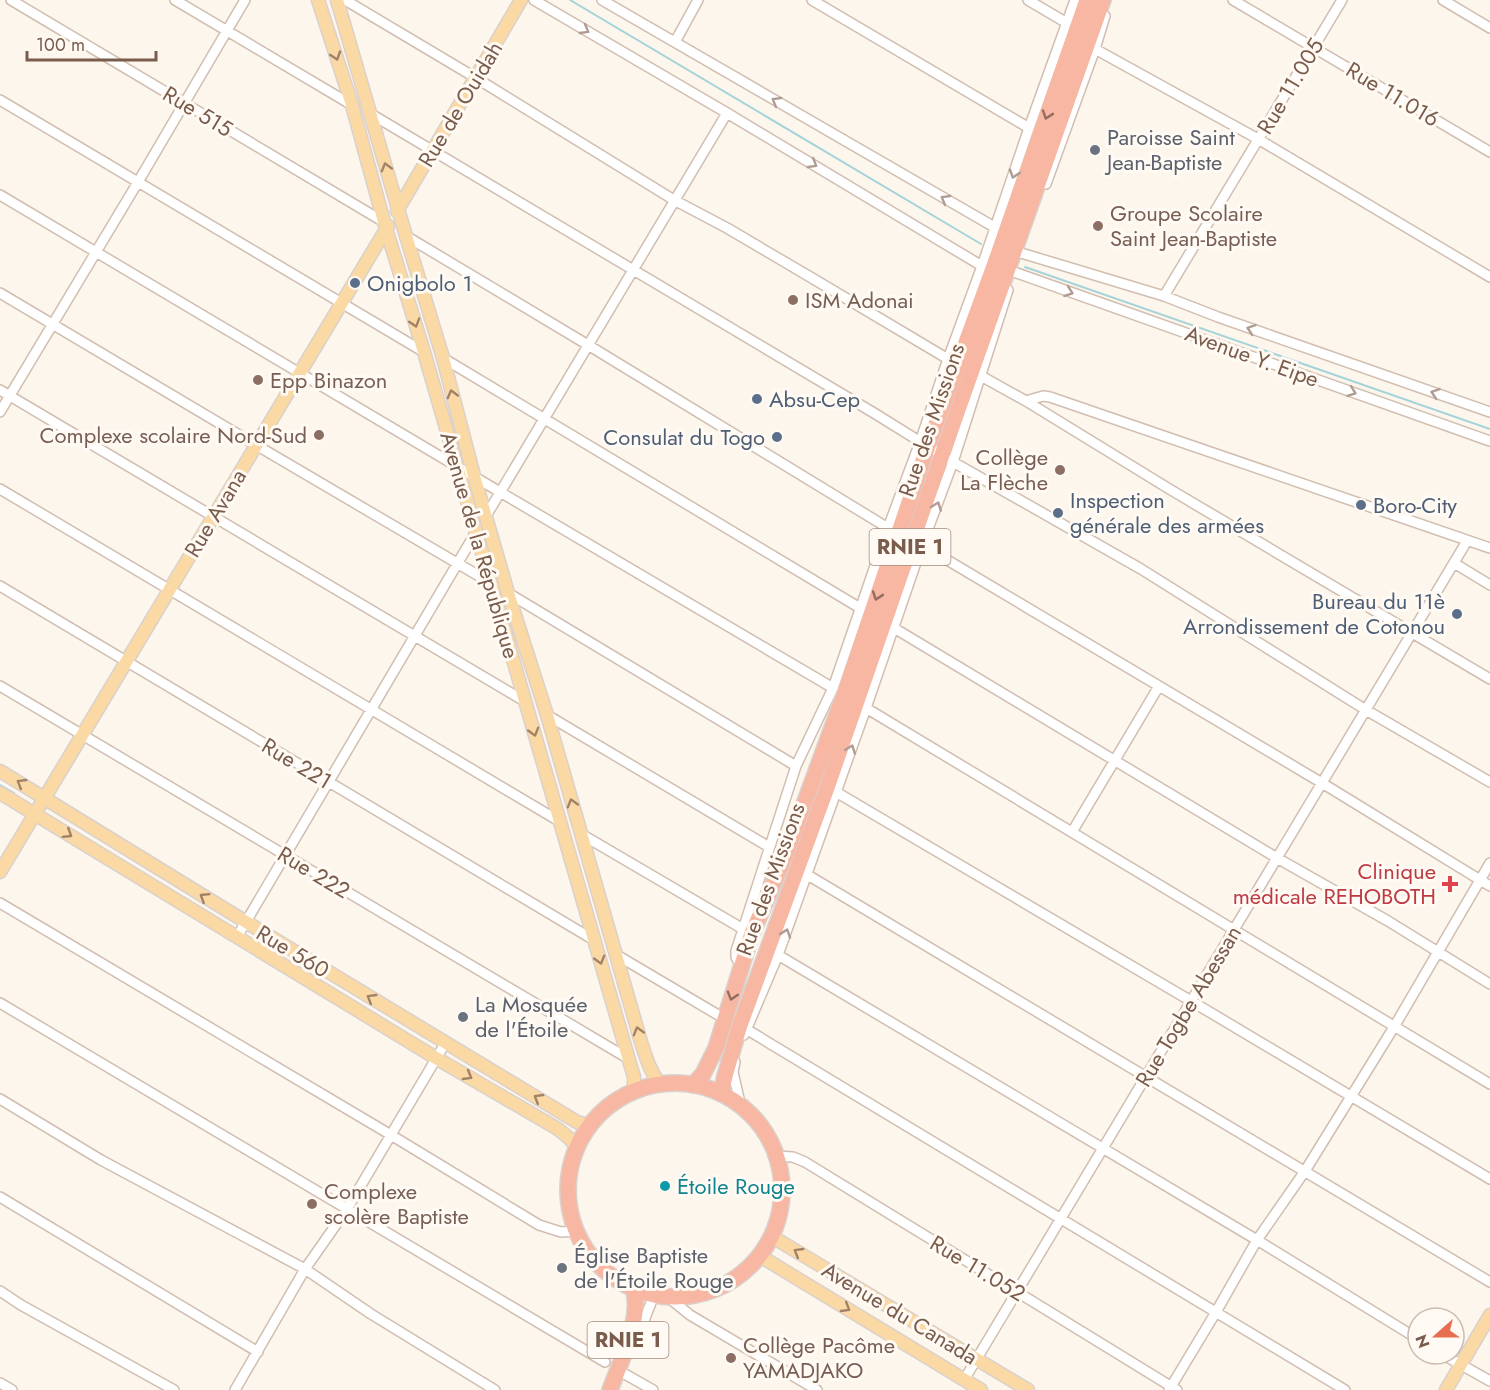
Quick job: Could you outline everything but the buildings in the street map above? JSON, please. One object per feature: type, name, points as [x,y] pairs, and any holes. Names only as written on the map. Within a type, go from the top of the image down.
[{"type":"highway","name":"Rue des Missions","points":[[693,1085],[703,1074],[710,1061],[751,936],[786,854],[844,695],[924,444],[995,263],[1087,0]]},
{"type":"highway","name":"Rue des Missions","points":[[721,1094],[739,1028],[947,459],[1103,0]]},
{"type":"highway","name":"RNIE 1","points":[[677,1083],[693,1085],[721,1094],[752,1117],[762,1129],[776,1156],[781,1196],[778,1217],[771,1236],[759,1256],[740,1276],[716,1290],[696,1296],[661,1296],[633,1289],[613,1278],[598,1264],[576,1231],[568,1189],[570,1170],[577,1147],[598,1116],[611,1104],[634,1091],[660,1084],[677,1083]]},
{"type":"highway","name":"RNIE 1","points":[[610,1390],[636,1314],[633,1289]]},
{"type":"main road","name":"Avenue de la République","points":[[318,0],[352,105],[526,702],[634,1077],[634,1091]]},
{"type":"main road","name":"Avenue de la République","points":[[338,0],[443,358],[474,476],[547,715],[647,1062],[660,1084]]},
{"type":"main road","name":"Rue de Ouidah","points":[[386,225],[398,209],[521,0]]},
{"type":"main road","name":"Rue Avana","points":[[0,872],[342,303],[386,225]]},
{"type":"main road","name":"Rue 560","points":[[0,771],[577,1122],[590,1126]]},
{"type":"main road","name":"Rue 560","points":[[0,793],[436,1058],[558,1129],[577,1147]]},
{"type":"main road","name":"Avenue du Canada","points":[[771,1236],[1028,1390]]},
{"type":"main road","name":"Avenue du Canada","points":[[759,1256],[981,1390]]},
{"type":"main road","points":[[1466,1357],[1490,1316]]},
{"type":"main road","points":[[1446,1390],[1461,1366]]},
{"type":"street","name":"Rue 515","points":[[11,0],[386,225]]},
{"type":"street","points":[[175,0],[352,105]]},
{"type":"street","points":[[0,412],[245,0]]},
{"type":"street","points":[[345,0],[675,200],[787,263],[948,359]]},
{"type":"street","points":[[534,0],[727,112],[982,266]]},
{"type":"street","points":[[602,0],[996,228]]},
{"type":"street","points":[[675,42],[698,0]]},
{"type":"street","points":[[812,0],[1029,128]]},
{"type":"street","points":[[1028,0],[1067,23]]},
{"type":"street","points":[[741,966],[735,954],[796,766],[833,688],[888,528],[924,444],[948,359],[1075,0]]},
{"type":"street","points":[[741,1107],[733,1072],[746,1029],[778,955],[866,708],[922,545],[947,459],[981,376],[1014,272],[1095,49],[1110,0]]},
{"type":"street","name":"Rue 11.016","points":[[1233,0],[1490,152]]},
{"type":"street","name":"Rue 11.005","points":[[1164,296],[1342,0]]},
{"type":"street","points":[[1443,0],[1490,28]]},
{"type":"street","points":[[1095,49],[1258,139],[1490,277]]},
{"type":"street","points":[[0,100],[424,351]]},
{"type":"street","points":[[486,516],[727,112]]},
{"type":"street","points":[[371,114],[947,459],[1141,569],[1366,710],[1490,782]]},
{"type":"street","points":[[0,195],[833,688]]},
{"type":"street","points":[[406,236],[888,528]]},
{"type":"street","name":"Avenue Y. Eipe","points":[[1021,253],[1164,296],[1218,318],[1490,412]]},
{"type":"street","name":"Avenue Y. Eipe","points":[[1014,272],[1490,441]]},
{"type":"street","points":[[0,293],[491,584]]},
{"type":"street","points":[[443,358],[860,608]]},
{"type":"street","points":[[981,376],[1490,679]]},
{"type":"street","points":[[0,390],[526,702]]},
{"type":"street","points":[[1026,401],[1042,396],[1050,397],[1490,548]]},
{"type":"street","points":[[0,489],[560,820]]},
{"type":"street","points":[[237,937],[476,532]]},
{"type":"street","name":"Rue Togbe Abessan","points":[[964,1380],[1467,541]]},
{"type":"street","points":[[922,545],[1322,783],[1490,886]]},
{"type":"street","points":[[1454,562],[1490,585]]},
{"type":"street","name":"Rue 221","points":[[0,586],[594,940]]},
{"type":"street","points":[[508,592],[796,766]]},
{"type":"street","points":[[894,628],[1490,984]]},
{"type":"street","name":"Rue 222","points":[[0,686],[629,1059]]},
{"type":"street","points":[[1072,832],[1159,686]]},
{"type":"street","points":[[866,708],[1490,1084]]},
{"type":"street","points":[[547,715],[769,847]]},
{"type":"street","points":[[836,792],[1490,1179]]},
{"type":"street","points":[[581,834],[743,929]]},
{"type":"street","points":[[1172,1389],[1257,1240],[1305,1171],[1394,1027],[1490,863]]},
{"type":"street","points":[[806,873],[1490,1282]]},
{"type":"street","points":[[0,903],[539,1225],[561,1232],[576,1231]]},
{"type":"street","points":[[615,954],[725,1019]]},
{"type":"street","points":[[778,955],[1257,1240],[1406,1332]]},
{"type":"street","points":[[0,1003],[605,1362]]},
{"type":"street","points":[[746,1029],[1346,1390]]},
{"type":"street","points":[[236,1390],[305,1269],[347,1209],[446,1042]]},
{"type":"street","points":[[0,1099],[101,1160],[305,1269],[370,1314],[491,1389]]},
{"type":"street","name":"Rue 11.052","points":[[776,1156],[793,1157],[805,1162],[1172,1389]]},
{"type":"street","points":[[0,1197],[258,1352]]},
{"type":"street","points":[[0,1291],[174,1390]]},
{"type":"street","points":[[617,1390],[661,1296],[817,1390]]},
{"type":"street","points":[[1461,1366],[1490,1382]]},
{"type":"street","points":[[623,1373],[652,1390]]},
{"type":"street","points":[[0,1383],[12,1390]]},
{"type":"waterway","points":[[570,0],[981,244]]},
{"type":"waterway","points":[[1025,267],[1490,429]]},
{"type":"waterway","points":[[0,785],[14,793]]},
{"type":"place","name":"Paroisse Saint Jean-Baptiste","points":[[1095,150]]},
{"type":"place","name":"Groupe Scolaire Saint Jean-Baptiste","points":[[1098,226]]},
{"type":"place","name":"Onigbolo 1","points":[[355,283]]},
{"type":"place","name":"ISM Adonai","points":[[793,300]]},
{"type":"place","name":"Epp Binazon","points":[[258,380]]},
{"type":"place","name":"Absu-Cep","points":[[757,399]]},
{"type":"place","name":"Complexe scolaire Nord-Sud","points":[[319,435]]},
{"type":"place","name":"Consulat du Togo","points":[[777,437]]},
{"type":"place","name":"Collège La Flèche","points":[[1060,470]]},
{"type":"place","name":"Boro-City","points":[[1361,505]]},
{"type":"place","name":"Inspection générale des armées","points":[[1058,513]]},
{"type":"place","name":"Bureau du 11è Arrondissement de Cotonou","points":[[1457,614]]},
{"type":"place","name":"Clinique médicale REHOBOTH","points":[[1450,884]]},
{"type":"place","name":"La Mosquée de l'Étoile","points":[[463,1017]]},
{"type":"place","name":"Étoile Rouge","points":[[665,1186]]},
{"type":"place","name":"Complexe scolère Baptiste","points":[[312,1204]]},
{"type":"place","name":"Église Baptiste de l'Étoile Rouge","points":[[562,1268]]},
{"type":"place","name":"Collège Pacôme YAMADJAKO","points":[[731,1358]]}]
